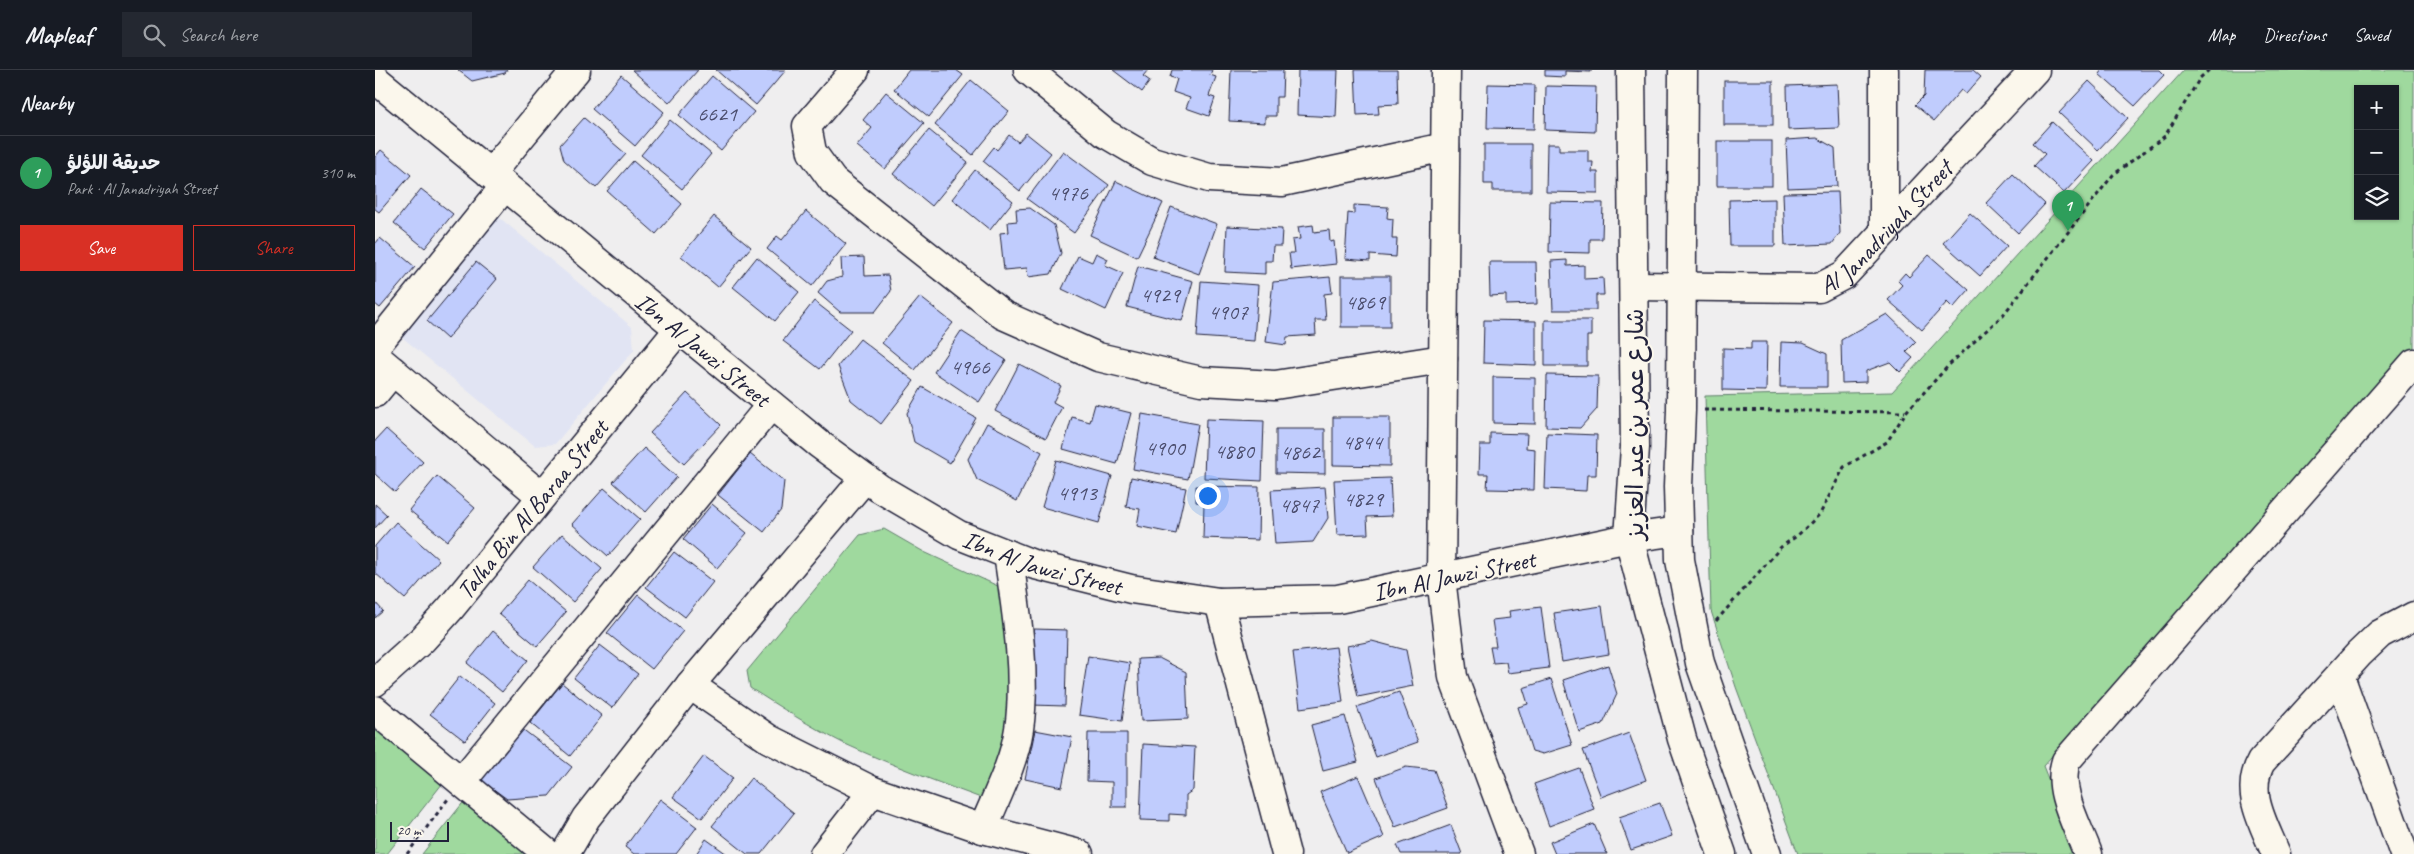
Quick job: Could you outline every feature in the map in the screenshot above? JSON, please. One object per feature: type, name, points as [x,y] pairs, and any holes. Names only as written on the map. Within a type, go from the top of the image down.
[{"type":"street","points":[[375,347],[576,70]]},
{"type":"street","points":[[855,70],[807,126],[811,152],[833,181],[1003,315],[1098,356],[1201,382],[1275,384],[1443,359]]},
{"type":"street","points":[[1028,70],[1106,134],[1153,161],[1209,178],[1282,182],[1445,148]]},
{"type":"street","points":[[1446,70],[1441,578],[1453,677],[1519,854]]},
{"type":"street","name":"شارع عمر بن عبد العزيز","points":[[1631,70],[1635,286],[1635,447],[1629,538],[1682,739],[1722,854]]},
{"type":"street","points":[[1683,70],[1680,560],[1700,663],[1767,854]]},
{"type":"street","name":"Al Janadriyah Street","points":[[1635,286],[1819,288],[1844,275],[2035,70]]},
{"type":"street","points":[[1884,232],[1888,74]]},
{"type":"street","name":"Ibn Al Jawzi Street","points":[[375,79],[679,330],[865,478],[959,534],[1035,565],[1131,589],[1219,602],[1338,599],[1629,538],[1679,531]]},
{"type":"street","name":"Talha Bin Al Baraa Street","points":[[375,682],[423,639],[679,330]]},
{"type":"street","points":[[2088,854],[2063,787],[2062,772],[2066,761],[2414,363]]},
{"type":"street","points":[[375,393],[384,364],[541,496]]},
{"type":"street","points":[[462,780],[771,404]]},
{"type":"street","points":[[565,854],[586,818],[690,685],[865,478]]},
{"type":"street","points":[[983,829],[1009,764],[1019,729],[1019,653],[1008,554]]},
{"type":"street","points":[[1219,602],[1286,854]]},
{"type":"street","points":[[2276,854],[2257,808],[2253,790],[2254,774],[2261,762],[2380,634],[2414,616]]},
{"type":"street","points":[[2339,676],[2404,854]]},
{"type":"street","points":[[690,685],[769,738],[873,791],[983,829],[1071,853]]},
{"type":"street","points":[[375,710],[462,780],[549,854]]},
{"type":"street","points":[[824,854],[873,791]]},
{"type":"path","points":[[1696,644],[1781,547],[1820,514],[1844,466],[1887,442],[1906,412],[1949,364],[2003,315],[2113,175],[2165,136],[2200,78],[2209,70]]},
{"type":"path","points":[[1681,410],[1906,412]]},
{"type":"path","points":[[407,854],[462,780]]},
{"type":"shaded area","points":[[495,214],[632,327],[634,350],[555,444],[535,446],[397,333]]},
{"type":"green space","points":[[2184,70],[2414,70],[2414,348],[2043,766],[2078,854],[1798,854],[1736,687],[1711,611],[1705,396],[1892,392]]},
{"type":"green space","points":[[884,529],[924,552],[1000,587],[1013,701],[989,801],[934,781],[843,743],[807,724],[750,688],[747,671],[860,535]]},
{"type":"green space","points":[[381,727],[446,779],[387,854],[375,854],[375,730]]},
{"type":"green space","points":[[466,799],[534,854],[422,854]]},
{"type":"building","points":[[458,70],[507,70],[505,73],[472,81]]},
{"type":"building","points":[[632,70],[698,70],[669,103]]},
{"type":"building","points":[[716,70],[786,70],[756,105]]},
{"type":"building","points":[[909,70],[956,70],[963,75],[929,117],[894,89]]},
{"type":"building","points":[[1113,70],[1148,70],[1143,76],[1150,81],[1142,92]]},
{"type":"building","points":[[1172,70],[1212,70],[1210,75],[1216,77],[1209,96],[1215,98],[1209,116],[1186,108],[1190,98],[1173,92],[1177,79],[1170,77]]},
{"type":"building","points":[[1231,70],[1283,70],[1282,97],[1276,97],[1276,116],[1265,116],[1265,123],[1229,121]]},
{"type":"building","points":[[1298,70],[1338,70],[1336,117],[1297,115]]},
{"type":"building","points":[[1355,70],[1397,70],[1398,104],[1378,105],[1379,114],[1357,115]]},
{"type":"building","points":[[1545,70],[1591,70],[1591,72],[1565,71],[1565,77],[1545,76]]},
{"type":"building","points":[[1925,70],[1973,70],[1981,77],[1966,94],[1961,90],[1934,121],[1915,105],[1924,96]]},
{"type":"building","points":[[2102,70],[2159,70],[2164,75],[2135,106],[2099,74]]},
{"type":"building","points":[[621,75],[664,112],[635,146],[592,109]]},
{"type":"building","points":[[712,76],[754,112],[721,151],[679,115]]},
{"type":"building","points":[[971,80],[1009,111],[973,155],[935,125]]},
{"type":"building","points":[[1724,81],[1773,81],[1773,125],[1724,125]]},
{"type":"building","points":[[2089,81],[2128,118],[2098,150],[2059,113]]},
{"type":"building","points":[[1488,84],[1535,85],[1534,129],[1487,128]]},
{"type":"building","points":[[1837,84],[1839,128],[1788,130],[1787,86]]},
{"type":"building","points":[[1546,86],[1596,87],[1595,132],[1545,130]]},
{"type":"building","points":[[886,92],[924,123],[885,169],[857,146],[872,128],[863,120]]},
{"type":"building","points":[[584,118],[626,154],[596,188],[564,160],[560,145]]},
{"type":"building","points":[[670,120],[711,154],[682,189],[641,155]]},
{"type":"building","points":[[2052,122],[2094,161],[2064,193],[2034,166],[2045,154],[2033,143]]},
{"type":"building","points":[[929,130],[968,162],[932,206],[893,174]]},
{"type":"building","points":[[1026,133],[1051,153],[1020,191],[983,161],[994,147],[997,150],[1009,135],[1018,142]]},
{"type":"building","points":[[1817,138],[1835,148],[1837,186],[1788,188],[1786,140]]},
{"type":"building","points":[[1717,141],[1772,141],[1772,186],[1717,186]]},
{"type":"building","points":[[1484,144],[1531,144],[1531,191],[1493,191],[1493,184],[1484,184]]},
{"type":"building","points":[[1547,144],[1559,144],[1559,150],[1588,150],[1588,162],[1593,162],[1592,172],[1598,172],[1598,193],[1546,192]]},
{"type":"building","points":[[381,150],[411,175],[379,212],[375,209],[375,157]]},
{"type":"building","points":[[1063,151],[1109,185],[1074,233],[1027,199]]},
{"type":"building","points":[[633,161],[682,204],[656,234],[607,191]]},
{"type":"building","points":[[975,170],[1013,201],[990,230],[952,199]]},
{"type":"building","points":[[2013,174],[2045,204],[2018,233],[1986,203]]},
{"type":"building","points":[[1116,181],[1163,203],[1137,257],[1090,235]]},
{"type":"building","points":[[421,189],[453,214],[425,248],[394,223]]},
{"type":"building","points":[[1838,192],[1840,233],[1832,244],[1785,246],[1783,193]]},
{"type":"building","points":[[1775,199],[1775,246],[1730,246],[1729,200]]},
{"type":"building","points":[[1550,202],[1603,203],[1602,239],[1590,239],[1590,253],[1549,252]]},
{"type":"building","points":[[1354,205],[1388,207],[1387,218],[1393,219],[1392,239],[1397,239],[1396,257],[1370,255],[1370,261],[1345,259],[1348,213],[1354,214]]},
{"type":"building","points":[[1171,207],[1217,224],[1199,274],[1153,257]]},
{"type":"building","points":[[1030,208],[1054,225],[1061,253],[1051,274],[1028,277],[1027,268],[1004,270],[1000,233],[1009,232],[1008,222],[1017,221],[1016,209]]},
{"type":"building","points":[[806,211],[846,244],[812,286],[767,249],[777,236],[782,240]]},
{"type":"building","points":[[1970,213],[2007,246],[1980,276],[1943,243]]},
{"type":"building","points":[[714,216],[751,247],[718,287],[681,256]]},
{"type":"building","points":[[1313,225],[1314,232],[1329,230],[1330,242],[1334,241],[1336,264],[1291,269],[1289,253],[1294,253],[1292,240],[1300,239],[1298,227]]},
{"type":"building","points":[[1227,226],[1282,229],[1281,246],[1273,246],[1272,261],[1265,261],[1265,274],[1225,272]]},
{"type":"building","points":[[380,238],[415,267],[380,308],[375,304],[375,244]]},
{"type":"building","points":[[1096,253],[1108,259],[1105,265],[1123,273],[1106,310],[1062,289],[1078,256],[1092,262]]},
{"type":"building","points":[[1929,255],[1969,290],[1953,308],[1947,302],[1922,330],[1888,300],[1902,285],[1898,281],[1905,273],[1909,277]]},
{"type":"building","points":[[757,257],[799,292],[775,321],[733,287]]},
{"type":"building","points":[[864,257],[865,276],[888,275],[891,291],[875,312],[840,312],[818,293],[827,281],[842,277],[841,258]]},
{"type":"building","points":[[1567,260],[1567,266],[1584,265],[1584,279],[1603,278],[1604,295],[1596,295],[1596,310],[1553,310],[1551,261]]},
{"type":"building","points":[[476,262],[497,279],[447,339],[427,321]]},
{"type":"building","points":[[1489,262],[1536,262],[1537,304],[1506,305],[1506,295],[1490,296]]},
{"type":"building","points":[[1138,266],[1193,281],[1182,321],[1127,307]]},
{"type":"building","points":[[1341,276],[1390,276],[1390,327],[1341,327]]},
{"type":"building","points":[[1330,277],[1332,293],[1324,294],[1326,320],[1315,320],[1316,335],[1287,337],[1286,345],[1266,342],[1273,282]]},
{"type":"building","points":[[1201,281],[1258,285],[1254,341],[1197,337]]},
{"type":"building","points":[[920,297],[953,323],[915,370],[882,343]]},
{"type":"building","points":[[814,301],[851,330],[820,369],[783,341]]},
{"type":"building","points":[[1887,314],[1916,342],[1906,352],[1913,358],[1900,372],[1890,362],[1866,371],[1866,382],[1842,383],[1841,340]]},
{"type":"building","points":[[1484,320],[1536,321],[1536,365],[1483,363]]},
{"type":"building","points":[[1545,320],[1591,320],[1591,336],[1587,336],[1587,366],[1545,366]]},
{"type":"building","points":[[961,331],[1006,360],[979,402],[934,372]]},
{"type":"building","points":[[860,339],[914,381],[881,424],[851,400],[838,366]]},
{"type":"building","points":[[1751,342],[1767,342],[1766,391],[1723,390],[1723,348],[1751,349]]},
{"type":"building","points":[[1781,342],[1803,343],[1827,354],[1827,387],[1780,387]]},
{"type":"building","points":[[1019,364],[1061,386],[1053,402],[1062,407],[1046,438],[995,411]]},
{"type":"building","points":[[1547,375],[1598,376],[1597,409],[1580,428],[1546,427]]},
{"type":"building","points":[[1493,377],[1535,378],[1535,424],[1493,423]]},
{"type":"building","points":[[922,387],[976,418],[950,463],[914,442],[907,413]]},
{"type":"building","points":[[687,393],[721,425],[684,464],[650,433]]},
{"type":"building","points":[[1095,404],[1131,413],[1117,464],[1063,449],[1072,417],[1090,422]]},
{"type":"building","points":[[1142,414],[1198,424],[1188,479],[1133,469]]},
{"type":"building","points":[[1333,417],[1390,417],[1390,466],[1333,465]]},
{"type":"building","points":[[1206,419],[1264,421],[1262,481],[1204,478]]},
{"type":"building","points":[[987,423],[1042,452],[1017,501],[977,480],[968,459]]},
{"type":"building","points":[[386,429],[423,462],[395,492],[375,474],[375,441]]},
{"type":"building","points":[[1276,429],[1325,429],[1325,474],[1276,473]]},
{"type":"building","points":[[1490,433],[1527,434],[1526,448],[1535,449],[1534,490],[1487,489],[1488,474],[1479,474],[1480,445],[1490,445]]},
{"type":"building","points":[[1547,433],[1597,435],[1596,475],[1587,475],[1586,491],[1545,489]]},
{"type":"building","points":[[644,448],[677,477],[646,512],[613,482]]},
{"type":"building","points":[[750,454],[784,481],[781,510],[764,532],[718,495]]},
{"type":"building","points":[[1056,460],[1112,476],[1099,523],[1042,507]]},
{"type":"building","points":[[437,476],[475,508],[447,541],[409,510]]},
{"type":"building","points":[[1131,477],[1186,488],[1176,534],[1137,526],[1140,509],[1126,507]]},
{"type":"building","points":[[1390,478],[1392,516],[1367,517],[1368,534],[1337,535],[1334,480]]},
{"type":"building","points":[[1196,486],[1259,487],[1258,540],[1203,538],[1204,503],[1196,502]]},
{"type":"building","points":[[1325,487],[1328,518],[1313,542],[1275,544],[1271,490]]},
{"type":"building","points":[[604,488],[640,519],[608,556],[572,524]]},
{"type":"building","points":[[375,504],[387,515],[375,528]]},
{"type":"building","points":[[712,504],[747,533],[717,568],[683,539]]},
{"type":"building","points":[[396,522],[439,560],[405,599],[375,573],[375,546]]},
{"type":"building","points":[[562,534],[602,569],[573,602],[533,567]]},
{"type":"building","points":[[674,552],[713,582],[685,617],[646,587]]},
{"type":"building","points":[[528,580],[566,612],[537,646],[499,614]]},
{"type":"building","points":[[638,595],[683,631],[652,669],[607,633]]},
{"type":"building","points":[[375,602],[383,611],[375,618]]},
{"type":"building","points":[[1602,606],[1609,654],[1562,662],[1554,613]]},
{"type":"building","points":[[1541,607],[1549,668],[1508,673],[1506,662],[1493,663],[1490,647],[1496,647],[1492,620],[1510,618],[1509,611]]},
{"type":"building","points":[[1034,629],[1067,630],[1065,706],[1032,705]]},
{"type":"building","points":[[493,631],[528,660],[502,692],[467,663]]},
{"type":"building","points":[[1372,641],[1406,650],[1413,686],[1358,697],[1347,646]]},
{"type":"building","points":[[600,645],[638,674],[612,708],[574,678]]},
{"type":"building","points":[[1336,647],[1343,702],[1300,708],[1293,652]]},
{"type":"building","points":[[1088,656],[1130,663],[1122,721],[1079,715]]},
{"type":"building","points":[[1159,658],[1186,672],[1188,719],[1141,721],[1138,659]]},
{"type":"building","points":[[1608,665],[1617,694],[1603,724],[1579,732],[1563,680]]},
{"type":"building","points":[[460,676],[495,703],[465,741],[430,714]]},
{"type":"building","points":[[1551,679],[1572,745],[1543,754],[1532,751],[1518,707],[1528,704],[1523,688]]},
{"type":"building","points":[[562,683],[602,716],[570,756],[530,723]]},
{"type":"building","points":[[1399,692],[1418,742],[1376,757],[1357,707]]},
{"type":"building","points":[[1345,716],[1358,762],[1323,771],[1311,725]]},
{"type":"building","points":[[521,728],[572,767],[549,796],[507,799],[481,780]]},
{"type":"building","points":[[1035,730],[1072,737],[1062,787],[1025,779]]},
{"type":"building","points":[[1088,733],[1127,733],[1127,807],[1112,807],[1112,782],[1087,781]]},
{"type":"building","points":[[1629,733],[1646,780],[1601,797],[1583,750]]},
{"type":"building","points":[[1143,744],[1195,747],[1193,790],[1186,795],[1186,815],[1169,814],[1169,821],[1140,820]]},
{"type":"building","points":[[704,756],[733,778],[702,818],[673,797]]},
{"type":"building","points":[[1406,767],[1434,770],[1448,808],[1395,827],[1376,778]]},
{"type":"building","points":[[1579,768],[1594,809],[1549,826],[1534,784]]},
{"type":"building","points":[[1358,776],[1384,837],[1347,853],[1320,792]]},
{"type":"building","points":[[751,778],[794,813],[761,854],[747,854],[712,826]]},
{"type":"building","points":[[660,799],[697,827],[676,854],[634,854],[625,847]]},
{"type":"building","points":[[1660,803],[1672,836],[1631,850],[1619,817]]},
{"type":"building","points":[[1594,824],[1607,854],[1555,854],[1550,842]]},
{"type":"building","points":[[1451,825],[1462,854],[1401,854],[1397,845]]},
{"type":"building","points":[[706,839],[727,854],[696,854]]},
{"type":"place","name":"حديقة اللؤلؤ","points":[[2068,231]]}]
